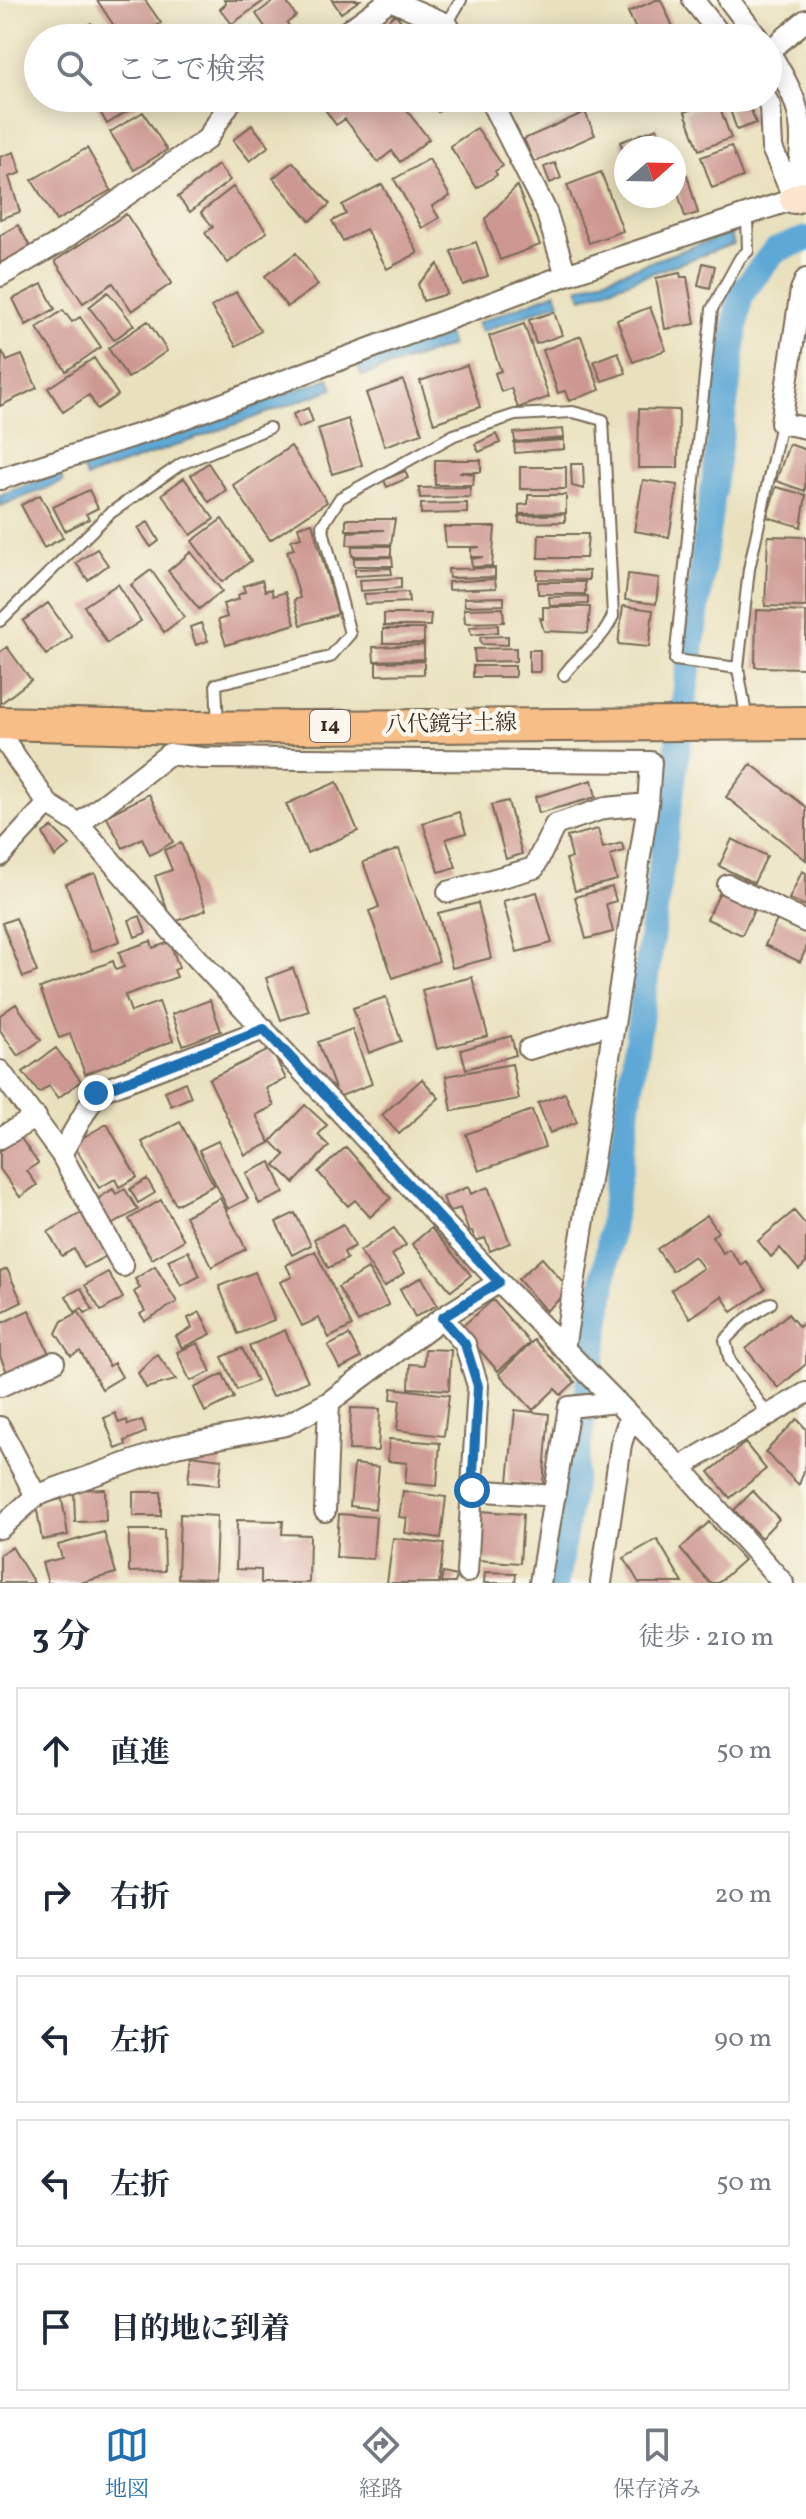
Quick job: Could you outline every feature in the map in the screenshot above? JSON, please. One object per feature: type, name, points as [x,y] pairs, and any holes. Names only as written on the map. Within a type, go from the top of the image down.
[{"type":"main road","name":"八代鏡宇土線","points":[[0,723],[208,737],[660,722],[806,723]]},
{"type":"street","points":[[357,24],[390,0],[437,24]]},
{"type":"street","points":[[693,0],[712,24]]},
{"type":"street","points":[[729,0],[747,24]]},
{"type":"street","points":[[782,40],[806,20]]},
{"type":"street","points":[[782,70],[790,81],[806,126],[800,197]]},
{"type":"street","points":[[0,276],[58,243],[207,139],[224,112]]},
{"type":"street","points":[[496,112],[546,211],[566,275]]},
{"type":"street","points":[[770,112],[772,148],[800,197]]},
{"type":"street","points":[[0,479],[158,428],[566,275],[800,197]]},
{"type":"street","points":[[806,279],[801,290],[781,423],[806,428]]},
{"type":"street","points":[[0,734],[48,804],[79,824],[169,928],[499,1282],[680,1467],[783,1583]]},
{"type":"street","points":[[79,824],[169,754],[208,737],[651,762],[648,804],[565,1350]]},
{"type":"street","points":[[0,856],[48,804]]},
{"type":"street","points":[[448,892],[534,868],[555,825],[605,808],[648,804]]},
{"type":"street","points":[[728,885],[806,922]]},
{"type":"street","points":[[529,1049],[603,1026],[612,1030]]},
{"type":"street","points":[[61,1154],[96,1093],[264,1029]]},
{"type":"street","points":[[0,1071],[61,1154],[123,1266]]},
{"type":"street","points":[[0,1138],[36,1117]]},
{"type":"street","points":[[0,1528],[36,1496],[176,1446],[286,1425],[329,1402],[442,1318],[499,1282]]},
{"type":"street","points":[[442,1318],[465,1344],[478,1386],[467,1572]]},
{"type":"street","points":[[0,1386],[54,1362]]},
{"type":"street","points":[[680,1467],[806,1393]]},
{"type":"street","points":[[325,1511],[329,1402]]},
{"type":"street","points":[[540,1583],[569,1407],[619,1405]]},
{"type":"street","points":[[601,1583],[621,1444],[619,1405]]},
{"type":"street","points":[[0,1427],[36,1496]]},
{"type":"street","points":[[472,1490],[555,1496]]},
{"type":"lane","points":[[453,24],[461,0]]},
{"type":"lane","points":[[738,668],[675,660],[712,309],[740,258],[748,251],[747,217]]},
{"type":"lane","points":[[208,737],[216,684],[330,657],[350,634],[322,526],[340,498],[454,435],[515,415],[573,412],[603,420],[613,616],[605,635],[574,660],[564,675]]},
{"type":"lane","points":[[741,723],[738,668],[749,569],[781,423]]},
{"type":"lane","points":[[0,621],[109,514],[181,464],[269,428]]},
{"type":"lane","points":[[768,1415],[730,1361],[725,1340],[746,1319],[771,1303]]},
{"type":"water","points":[[730,233],[734,244],[582,298],[578,288]]},
{"type":"water","points":[[556,292],[560,302],[481,332],[477,323]]},
{"type":"water","points":[[447,334],[451,346],[362,376],[357,364]]},
{"type":"water","points":[[329,378],[333,389],[86,478],[82,467]]},
{"type":"water","points":[[60,473],[63,482],[0,506],[0,495]]},
{"type":"building","points":[[97,0],[145,0],[161,23],[159,24],[113,24]]},
{"type":"building","points":[[224,0],[265,0],[232,24],[220,9],[226,4]]},
{"type":"building","points":[[275,0],[285,0],[296,16],[288,24],[263,24],[256,14]]},
{"type":"building","points":[[332,0],[360,0],[341,13]]},
{"type":"building","points":[[661,0],[672,24],[634,24],[628,12]]},
{"type":"building","points":[[395,14],[404,24],[384,24]]},
{"type":"building","points":[[100,112],[126,112],[107,124]]},
{"type":"building","points":[[143,112],[167,150],[134,170],[110,132]]},
{"type":"building","points":[[327,112],[408,112],[429,139],[400,162],[392,151],[378,162],[345,119],[336,125]]},
{"type":"building","points":[[585,112],[595,135],[534,162],[524,139]]},
{"type":"building","points":[[685,112],[721,112],[731,138],[699,150]]},
{"type":"building","points":[[731,112],[752,112],[756,123],[737,130]]},
{"type":"building","points":[[252,125],[269,146],[250,161],[233,140]]},
{"type":"building","points":[[477,128],[503,166],[495,171],[497,175],[477,188],[450,146]]},
{"type":"building","points":[[657,128],[660,136],[636,136]]},
{"type":"building","points":[[731,146],[743,177],[712,188],[701,157]]},
{"type":"building","points":[[87,148],[111,190],[56,221],[32,180]]},
{"type":"building","points":[[14,152],[21,173],[9,177],[20,212],[0,219],[0,157]]},
{"type":"building","points":[[429,159],[450,196],[432,206],[439,218],[422,228],[394,179]]},
{"type":"building","points":[[293,162],[330,204],[310,221],[273,178]]},
{"type":"building","points":[[555,163],[561,178],[550,183],[544,167]]},
{"type":"building","points":[[218,165],[230,180],[190,212],[178,197]]},
{"type":"building","points":[[601,172],[623,231],[589,243],[567,185]]},
{"type":"building","points":[[686,175],[698,213],[685,217],[682,208],[686,208]]},
{"type":"building","points":[[382,184],[418,253],[387,269],[366,229],[343,241],[332,221],[346,214],[342,205]]},
{"type":"building","points":[[517,186],[540,245],[500,260],[485,219]]},
{"type":"building","points":[[233,187],[267,232],[228,263],[205,233],[213,227],[201,212]]},
{"type":"building","points":[[126,214],[172,283],[132,311],[113,283],[83,303],[55,261]]},
{"type":"building","points":[[18,225],[32,250],[0,268],[0,235]]},
{"type":"building","points":[[476,242],[488,276],[463,285],[451,251]]},
{"type":"building","points":[[296,253],[318,285],[287,307],[265,276]]},
{"type":"building","points":[[703,263],[715,266],[710,288],[698,285]]},
{"type":"building","points":[[438,264],[447,294],[423,301],[418,284]]},
{"type":"building","points":[[680,273],[681,277],[687,277],[695,324],[665,329],[656,278]]},
{"type":"building","points":[[42,284],[55,309],[26,325],[13,299]]},
{"type":"building","points":[[108,292],[134,325],[114,340],[89,307]]},
{"type":"building","points":[[236,292],[261,331],[236,346],[211,307]]},
{"type":"building","points":[[650,307],[666,350],[633,362],[617,320]]},
{"type":"building","points":[[63,310],[72,322],[80,317],[101,347],[66,371],[37,328]]},
{"type":"building","points":[[554,312],[562,335],[536,344],[529,320]]},
{"type":"building","points":[[148,321],[167,351],[128,378],[108,348]]},
{"type":"building","points":[[524,324],[549,397],[518,408],[511,388],[501,392],[495,373],[501,371],[489,336]]},
{"type":"building","points":[[581,336],[600,390],[569,401],[565,391],[558,393],[543,350]]},
{"type":"building","points":[[2,351],[7,361],[22,355],[37,388],[0,406]]},
{"type":"building","points":[[618,352],[626,373],[602,381],[594,361]]},
{"type":"building","points":[[94,358],[118,395],[97,409],[89,395],[63,412],[48,388]]},
{"type":"building","points":[[467,365],[480,407],[434,423],[420,381]]},
{"type":"building","points":[[403,380],[422,433],[385,446],[366,393]]},
{"type":"building","points":[[308,408],[313,422],[298,428],[293,414]]},
{"type":"building","points":[[639,409],[679,410],[678,468],[638,468]]},
{"type":"building","points":[[348,419],[362,465],[332,474],[318,429]]},
{"type":"building","points":[[563,429],[564,438],[515,442],[514,433]]},
{"type":"building","points":[[496,434],[500,443],[479,452],[475,444]]},
{"type":"building","points":[[564,440],[564,449],[515,453],[514,443]]},
{"type":"building","points":[[789,444],[806,450],[805,491],[776,481]]},
{"type":"building","points":[[291,446],[327,502],[270,540],[233,485]]},
{"type":"building","points":[[435,460],[481,460],[481,472],[459,472],[474,474],[473,485],[435,485]]},
{"type":"building","points":[[208,463],[226,490],[209,502],[191,475]]},
{"type":"building","points":[[571,464],[583,464],[584,489],[572,486]]},
{"type":"building","points":[[520,467],[566,467],[566,489],[520,489]]},
{"type":"building","points":[[405,471],[408,478],[387,487],[384,480]]},
{"type":"building","points":[[184,478],[214,519],[191,535],[162,494]]},
{"type":"building","points":[[643,480],[678,485],[669,537],[634,531]]},
{"type":"building","points":[[470,487],[470,497],[420,498],[419,488]]},
{"type":"building","points":[[776,487],[806,495],[801,527],[767,517]]},
{"type":"building","points":[[89,490],[98,508],[86,514],[89,519],[65,531],[53,507]]},
{"type":"building","points":[[40,495],[63,538],[44,548],[21,505]]},
{"type":"building","points":[[528,495],[566,495],[566,513],[519,514],[519,505],[528,504]]},
{"type":"building","points":[[467,503],[467,513],[421,514],[421,504]]},
{"type":"building","points":[[565,514],[565,522],[519,523],[519,516]]},
{"type":"building","points":[[222,519],[251,561],[222,582],[192,541]]},
{"type":"building","points":[[346,519],[395,519],[391,544],[347,545],[348,532],[384,530],[346,530]]},
{"type":"building","points":[[148,522],[159,541],[151,547],[138,528]]},
{"type":"building","points":[[312,523],[338,614],[301,625],[294,600],[300,598],[287,551],[294,549],[291,540],[301,537],[298,527]]},
{"type":"building","points":[[444,527],[495,527],[492,566],[472,567],[471,559],[483,557],[471,557],[471,548],[480,547],[446,547]]},
{"type":"building","points":[[539,534],[588,534],[586,558],[538,558]]},
{"type":"building","points":[[768,536],[806,537],[806,607],[765,606]]},
{"type":"building","points":[[352,546],[391,546],[391,556],[352,556]]},
{"type":"building","points":[[97,549],[108,565],[88,580],[76,563]]},
{"type":"building","points":[[191,552],[222,591],[199,609],[168,571]]},
{"type":"building","points":[[392,557],[393,566],[354,566],[354,558]]},
{"type":"building","points":[[391,568],[392,574],[355,576],[355,569]]},
{"type":"building","points":[[495,568],[495,577],[449,578],[448,569]]},
{"type":"building","points":[[151,570],[184,617],[164,632],[131,585]]},
{"type":"building","points":[[537,570],[589,571],[589,580],[537,579]]},
{"type":"building","points":[[628,574],[659,578],[656,604],[625,600]]},
{"type":"building","points":[[401,578],[401,588],[360,591],[359,580]]},
{"type":"building","points":[[495,579],[496,588],[448,590],[448,582]]},
{"type":"building","points":[[262,580],[265,591],[271,589],[273,596],[285,592],[295,624],[226,645],[218,620],[227,617],[223,604],[239,599],[238,595],[245,592],[243,586]]},
{"type":"building","points":[[538,582],[585,582],[585,594],[538,594]]},
{"type":"building","points":[[118,584],[141,621],[107,643],[84,606]]},
{"type":"building","points":[[408,592],[409,602],[365,604],[364,594]]},
{"type":"building","points":[[588,596],[588,604],[550,606],[549,597]]},
{"type":"building","points":[[504,597],[504,605],[465,606],[464,598]]},
{"type":"building","points":[[48,603],[72,637],[46,655],[23,621]]},
{"type":"building","points":[[623,606],[653,610],[649,647],[618,644]]},
{"type":"building","points":[[543,607],[590,607],[588,633],[544,631],[540,618],[543,619]]},
{"type":"building","points":[[503,608],[504,622],[465,623],[464,609]]},
{"type":"building","points":[[756,610],[806,612],[806,668],[755,667]]},
{"type":"building","points":[[384,614],[431,614],[430,626],[384,626]]},
{"type":"building","points":[[201,623],[208,641],[196,645],[190,627]]},
{"type":"building","points":[[498,625],[498,632],[471,635],[470,627]]},
{"type":"building","points":[[383,629],[424,629],[424,643],[383,643]]},
{"type":"building","points":[[508,636],[508,645],[481,644],[480,637]]},
{"type":"building","points":[[424,645],[424,659],[374,661],[373,647]]},
{"type":"building","points":[[7,647],[31,680],[0,704],[0,652]]},
{"type":"building","points":[[516,648],[516,661],[475,662],[474,649]]},
{"type":"building","points":[[529,650],[540,650],[540,672],[529,672]]},
{"type":"building","points":[[424,661],[424,674],[376,675],[376,662]]},
{"type":"building","points":[[473,666],[515,666],[515,677],[473,677]]},
{"type":"building","points":[[751,764],[806,807],[806,860],[726,797]]},
{"type":"building","points":[[592,780],[596,797],[539,813],[535,797]]},
{"type":"building","points":[[337,782],[358,831],[307,853],[286,804]]},
{"type":"building","points":[[149,794],[173,842],[150,855],[142,838],[123,848],[106,816]]},
{"type":"building","points":[[508,801],[522,854],[506,859],[491,805]]},
{"type":"building","points":[[459,812],[466,833],[446,839],[456,867],[439,872],[423,823]]},
{"type":"building","points":[[52,827],[70,845],[55,857],[43,833]]},
{"type":"building","points":[[598,829],[603,848],[622,843],[624,851],[610,855],[617,880],[575,891],[566,859],[572,858],[567,837]]},
{"type":"building","points":[[732,839],[767,856],[754,883],[719,866]]},
{"type":"building","points":[[181,843],[206,910],[172,923],[155,876],[172,870],[164,850]]},
{"type":"building","points":[[399,849],[439,961],[393,978],[369,911],[379,907],[363,862]]},
{"type":"building","points":[[802,871],[806,873],[806,906],[789,899]]},
{"type":"building","points":[[95,873],[120,941],[91,952],[66,884]]},
{"type":"building","points":[[612,887],[616,901],[606,904],[613,932],[586,939],[575,897]]},
{"type":"building","points":[[537,892],[552,943],[517,952],[503,901]]},
{"type":"building","points":[[720,892],[755,908],[742,935],[707,919]]},
{"type":"building","points":[[478,903],[491,958],[452,968],[438,913]]},
{"type":"building","points":[[140,916],[146,933],[135,937],[129,920]]},
{"type":"building","points":[[16,918],[37,972],[23,977],[2,923]]},
{"type":"building","points":[[778,918],[806,932],[806,949],[800,962],[765,945]]},
{"type":"building","points":[[151,941],[153,948],[170,942],[179,968],[174,970],[177,977],[125,995],[131,1012],[159,1002],[173,1041],[85,1074],[70,1034],[59,1038],[40,988],[113,961],[116,970],[124,967],[119,952]]},
{"type":"building","points":[[293,968],[309,1011],[281,1020],[266,978]]},
{"type":"building","points":[[472,977],[488,1036],[437,1049],[422,990]]},
{"type":"building","points":[[386,997],[401,1041],[369,1053],[353,1008]]},
{"type":"building","points":[[210,1000],[221,1031],[183,1045],[172,1014]]},
{"type":"building","points":[[16,1004],[41,1040],[18,1056],[0,1030],[0,1015]]},
{"type":"building","points":[[352,1029],[372,1084],[338,1097],[318,1042]]},
{"type":"building","points":[[511,1036],[516,1055],[466,1069],[461,1050]]},
{"type":"building","points":[[56,1048],[81,1081],[58,1098],[49,1086],[39,1093],[23,1072]]},
{"type":"building","points":[[271,1049],[286,1079],[266,1088],[274,1106],[256,1115],[270,1143],[245,1155],[209,1079]]},
{"type":"building","points":[[512,1064],[519,1099],[452,1111],[446,1076]]},
{"type":"building","points":[[422,1079],[439,1098],[399,1134],[382,1115]]},
{"type":"building","points":[[185,1082],[191,1097],[171,1106],[165,1091]]},
{"type":"building","points":[[565,1093],[577,1122],[550,1133],[538,1103]]},
{"type":"building","points":[[305,1105],[327,1125],[318,1135],[329,1146],[294,1183],[275,1165],[285,1155],[271,1141]]},
{"type":"building","points":[[532,1110],[545,1147],[479,1171],[466,1134]]},
{"type":"building","points":[[180,1122],[214,1185],[176,1205],[142,1142]]},
{"type":"building","points":[[107,1124],[137,1177],[119,1187],[115,1179],[99,1188],[73,1143]]},
{"type":"building","points":[[20,1137],[38,1163],[27,1171],[37,1185],[20,1197],[0,1169],[0,1151]]},
{"type":"building","points":[[218,1141],[248,1199],[228,1209],[199,1150]]},
{"type":"building","points":[[346,1147],[391,1198],[370,1217],[355,1200],[348,1206],[318,1172]]},
{"type":"building","points":[[271,1162],[284,1193],[259,1204],[246,1173]]},
{"type":"building","points":[[147,1179],[155,1193],[138,1203],[130,1189]]},
{"type":"building","points":[[468,1187],[471,1194],[488,1187],[510,1243],[490,1251],[485,1238],[476,1241],[472,1231],[469,1232],[460,1208],[449,1212],[443,1197]]},
{"type":"building","points":[[113,1189],[116,1194],[125,1189],[138,1210],[111,1225],[96,1200]]},
{"type":"building","points":[[220,1198],[246,1249],[212,1267],[185,1216]]},
{"type":"building","points":[[161,1200],[184,1240],[152,1259],[129,1219]]},
{"type":"building","points":[[794,1211],[806,1225],[806,1263],[799,1270],[780,1248],[771,1257],[758,1241]]},
{"type":"building","points":[[81,1213],[106,1256],[84,1268],[74,1249],[62,1256],[48,1232]]},
{"type":"building","points":[[295,1213],[311,1245],[292,1255],[276,1222]]},
{"type":"building","points":[[707,1215],[718,1232],[712,1236],[723,1253],[729,1249],[741,1265],[746,1261],[765,1289],[732,1312],[722,1296],[690,1318],[671,1290],[703,1268],[694,1256],[672,1271],[657,1249]]},
{"type":"building","points":[[343,1224],[355,1246],[344,1252],[347,1259],[328,1268],[314,1239]]},
{"type":"building","points":[[394,1228],[406,1245],[392,1255],[404,1273],[384,1287],[360,1251]]},
{"type":"building","points":[[431,1228],[471,1275],[451,1291],[412,1244]]},
{"type":"building","points":[[188,1251],[200,1276],[181,1286],[168,1260]]},
{"type":"building","points":[[315,1251],[352,1326],[329,1338],[319,1318],[302,1326],[280,1282],[292,1277],[286,1265]]},
{"type":"building","points":[[542,1258],[570,1290],[546,1311],[518,1279]]},
{"type":"building","points":[[155,1266],[177,1302],[145,1321],[140,1314],[145,1311],[134,1292],[140,1288],[135,1279]]},
{"type":"building","points":[[7,1269],[22,1302],[0,1313],[0,1272]]},
{"type":"building","points":[[368,1269],[389,1305],[358,1322],[338,1287]]},
{"type":"building","points":[[108,1272],[123,1298],[101,1311],[85,1285]]},
{"type":"building","points":[[255,1272],[274,1320],[238,1334],[219,1286]]},
{"type":"building","points":[[422,1277],[437,1305],[415,1317],[400,1289]]},
{"type":"building","points":[[81,1288],[93,1310],[85,1313],[82,1308],[75,1312],[66,1296]]},
{"type":"building","points":[[493,1300],[530,1343],[498,1371],[460,1328]]},
{"type":"building","points":[[29,1310],[51,1358],[9,1377],[0,1356],[0,1324]]},
{"type":"building","points":[[79,1312],[109,1366],[114,1363],[122,1377],[102,1389],[80,1351],[71,1356],[56,1333],[62,1321]]},
{"type":"building","points":[[200,1312],[211,1334],[182,1348],[176,1336],[192,1328],[188,1318]]},
{"type":"building","points":[[788,1314],[799,1327],[806,1321],[806,1364],[778,1388],[746,1349]]},
{"type":"building","points":[[285,1330],[308,1381],[272,1397],[249,1346]]},
{"type":"building","points":[[349,1335],[361,1358],[340,1369],[328,1346]]},
{"type":"building","points":[[534,1340],[575,1382],[561,1395],[555,1389],[533,1410],[499,1374]]},
{"type":"building","points":[[198,1343],[211,1372],[190,1381],[177,1352]]},
{"type":"building","points":[[242,1348],[257,1381],[237,1390],[222,1357]]},
{"type":"building","points":[[425,1349],[451,1350],[449,1390],[409,1388],[410,1364],[424,1365]]},
{"type":"building","points":[[157,1354],[176,1380],[146,1388],[138,1373]]},
{"type":"building","points":[[223,1374],[234,1398],[205,1412],[194,1388]]},
{"type":"building","points":[[392,1388],[449,1395],[444,1436],[397,1430],[400,1400],[391,1399]]},
{"type":"building","points":[[351,1408],[380,1409],[378,1451],[349,1450]]},
{"type":"building","points":[[515,1410],[549,1414],[543,1485],[508,1482]]},
{"type":"building","points":[[115,1413],[119,1423],[127,1420],[128,1425],[142,1420],[146,1432],[125,1441],[126,1445],[116,1449],[104,1418]]},
{"type":"building","points":[[797,1419],[806,1429],[806,1465],[799,1485],[765,1452]]},
{"type":"building","points":[[389,1439],[440,1443],[437,1486],[405,1483],[407,1463],[388,1461]]},
{"type":"building","points":[[745,1443],[766,1469],[730,1498],[709,1472]]},
{"type":"building","points":[[191,1455],[222,1459],[219,1485],[188,1482]]},
{"type":"building","points":[[354,1464],[379,1467],[375,1509],[350,1506]]},
{"type":"building","points":[[105,1489],[106,1521],[75,1522],[74,1490]]},
{"type":"building","points":[[403,1491],[446,1497],[441,1538],[405,1533],[407,1518],[399,1517]]},
{"type":"building","points":[[753,1491],[779,1519],[761,1538],[734,1510]]},
{"type":"building","points":[[133,1492],[161,1492],[161,1516],[133,1516]]},
{"type":"building","points":[[62,1499],[68,1535],[42,1540],[36,1504]]},
{"type":"building","points":[[480,1511],[523,1514],[520,1563],[478,1560]]},
{"type":"building","points":[[180,1514],[217,1516],[215,1579],[178,1578]]},
{"type":"building","points":[[339,1514],[376,1517],[373,1559],[336,1557]]},
{"type":"building","points":[[237,1520],[283,1521],[282,1534],[310,1535],[309,1583],[261,1583],[261,1570],[236,1569]]},
{"type":"building","points":[[709,1522],[744,1560],[718,1583],[710,1583],[680,1549]]},
{"type":"building","points":[[129,1530],[164,1530],[165,1571],[129,1572]]},
{"type":"building","points":[[104,1532],[116,1573],[80,1583],[48,1583],[42,1563],[62,1558],[58,1545]]},
{"type":"building","points":[[393,1538],[444,1544],[439,1583],[387,1583]]},
{"type":"building","points":[[657,1539],[683,1583],[639,1583],[624,1558]]},
{"type":"building","points":[[12,1547],[34,1583],[0,1583],[0,1554]]},
{"type":"building","points":[[485,1572],[516,1573],[515,1583],[484,1583]]},
{"type":"building","points":[[443,1573],[457,1576],[455,1583],[441,1583]]},
{"type":"waterway","points":[[556,1583],[596,1339],[740,295],[775,250],[806,239]]},
{"type":"route","points":[[96,1093],[264,1029],[499,1282],[442,1318],[465,1344],[478,1386],[472,1490]]}]
